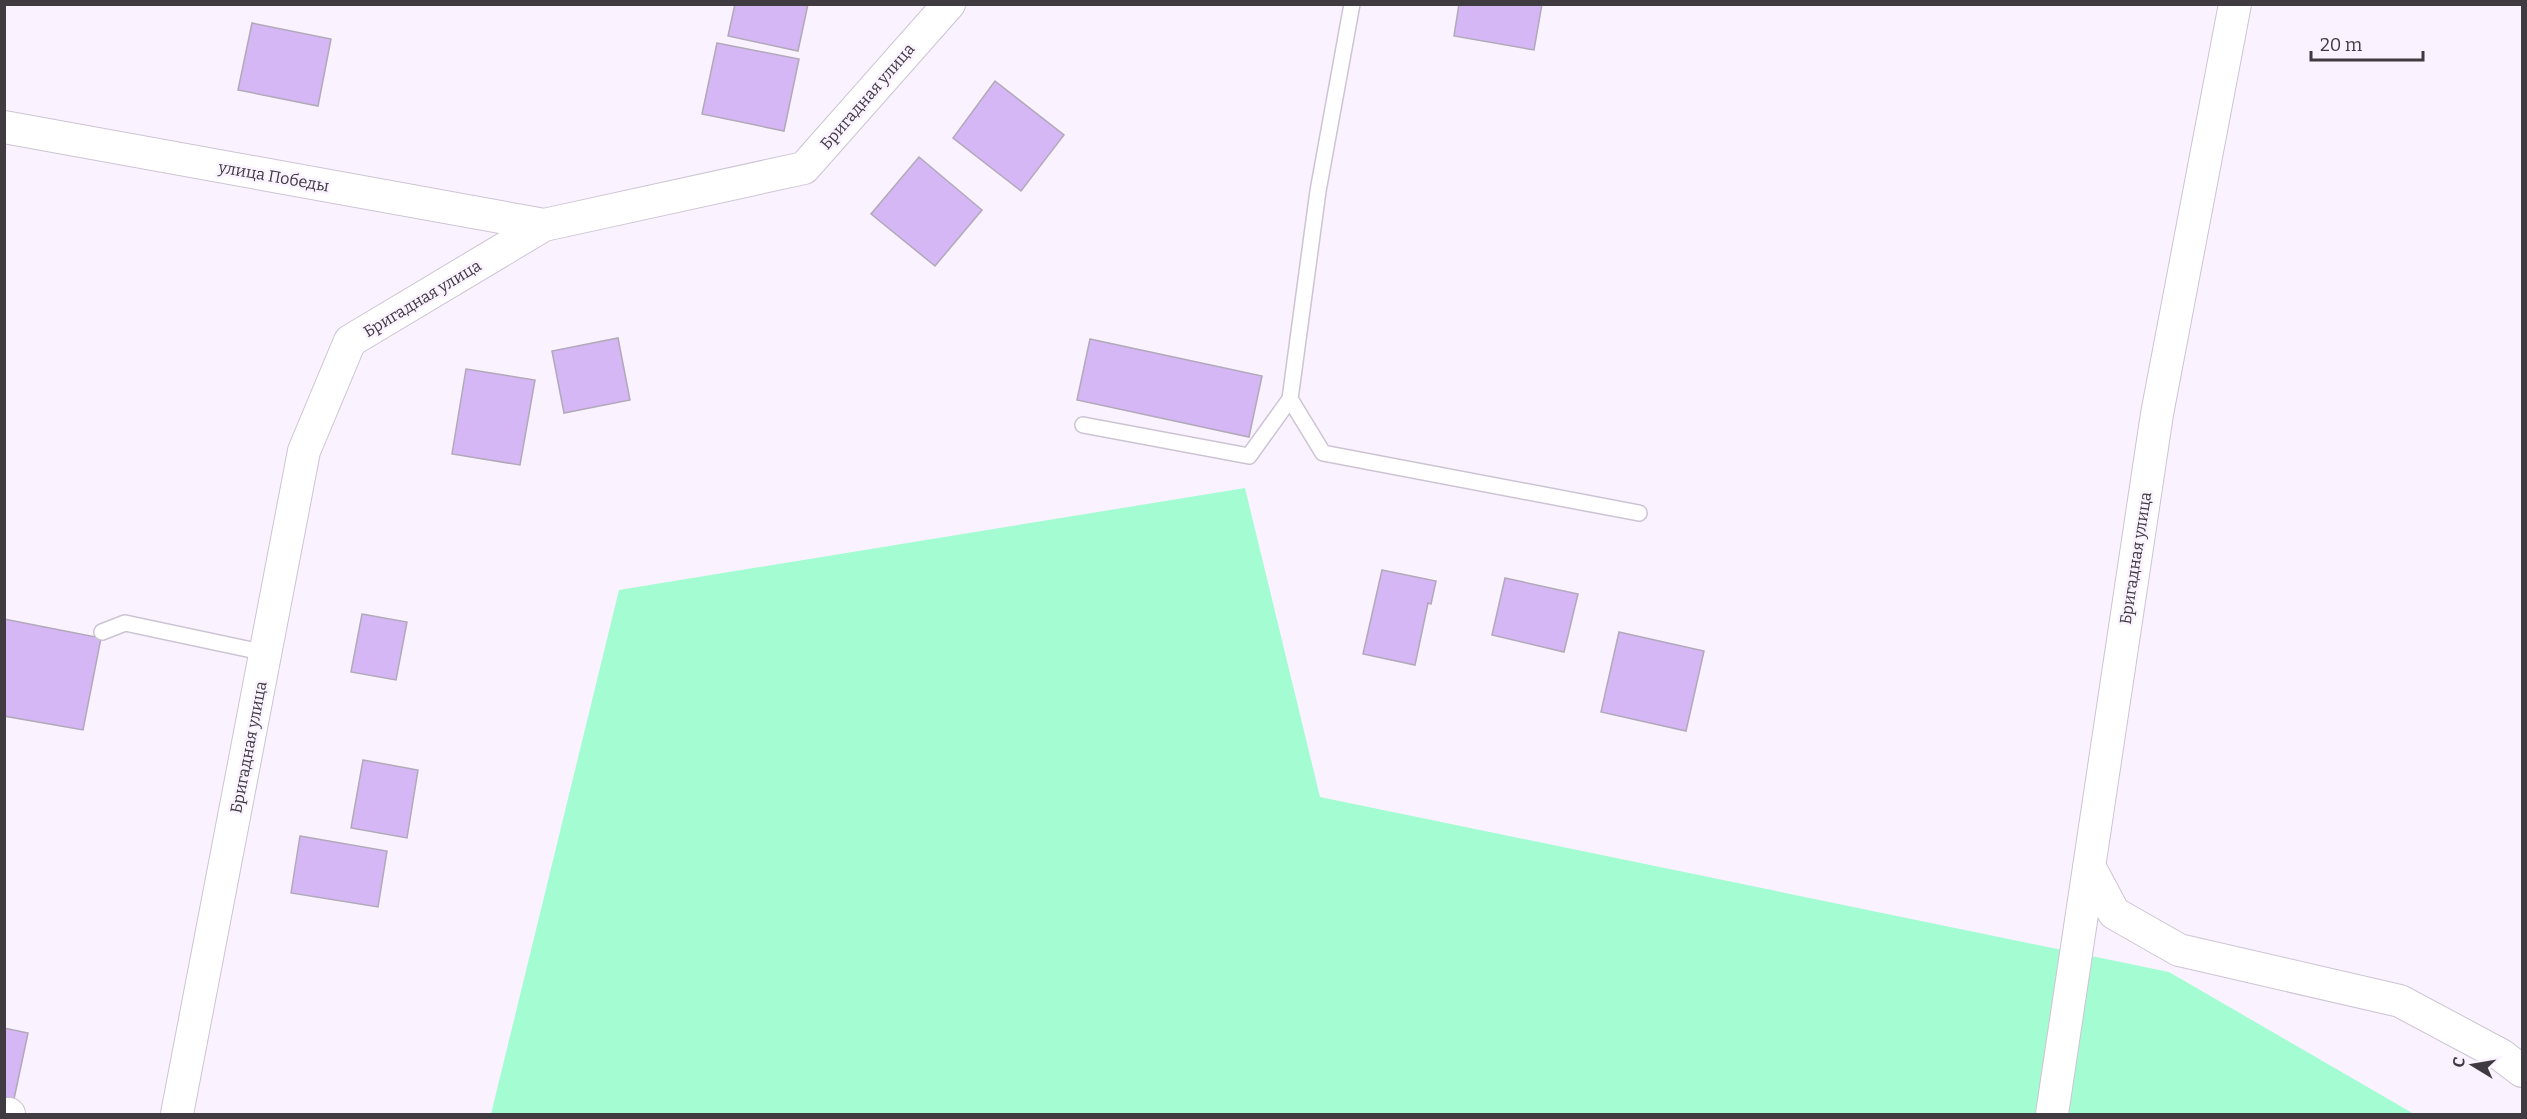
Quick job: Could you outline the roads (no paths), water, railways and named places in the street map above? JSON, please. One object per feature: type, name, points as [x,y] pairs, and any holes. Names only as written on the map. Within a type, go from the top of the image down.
[{"type":"street","name":"Бригадная улица","points":[[177,1114],[304,451],[350,341],[544,225],[804,168],[948,4]]},
{"type":"street","name":"Бригадная улица","points":[[2052,1114],[2157,414],[2235,4]]},
{"type":"street","name":"улица Победы","points":[[4,127],[544,225]]},
{"type":"street","points":[[2089,866],[2114,913],[2179,950],[2400,1001],[2501,1055],[2523,1071]]},
{"type":"street","points":[[4,1114],[9,1114]]},
{"type":"lane","points":[[1083,425],[1250,456],[1290,399],[1318,191],[1352,4]]},
{"type":"lane","points":[[1290,399],[1323,453],[1639,513]]},
{"type":"lane","points":[[102,632],[125,623],[266,653]]}]
